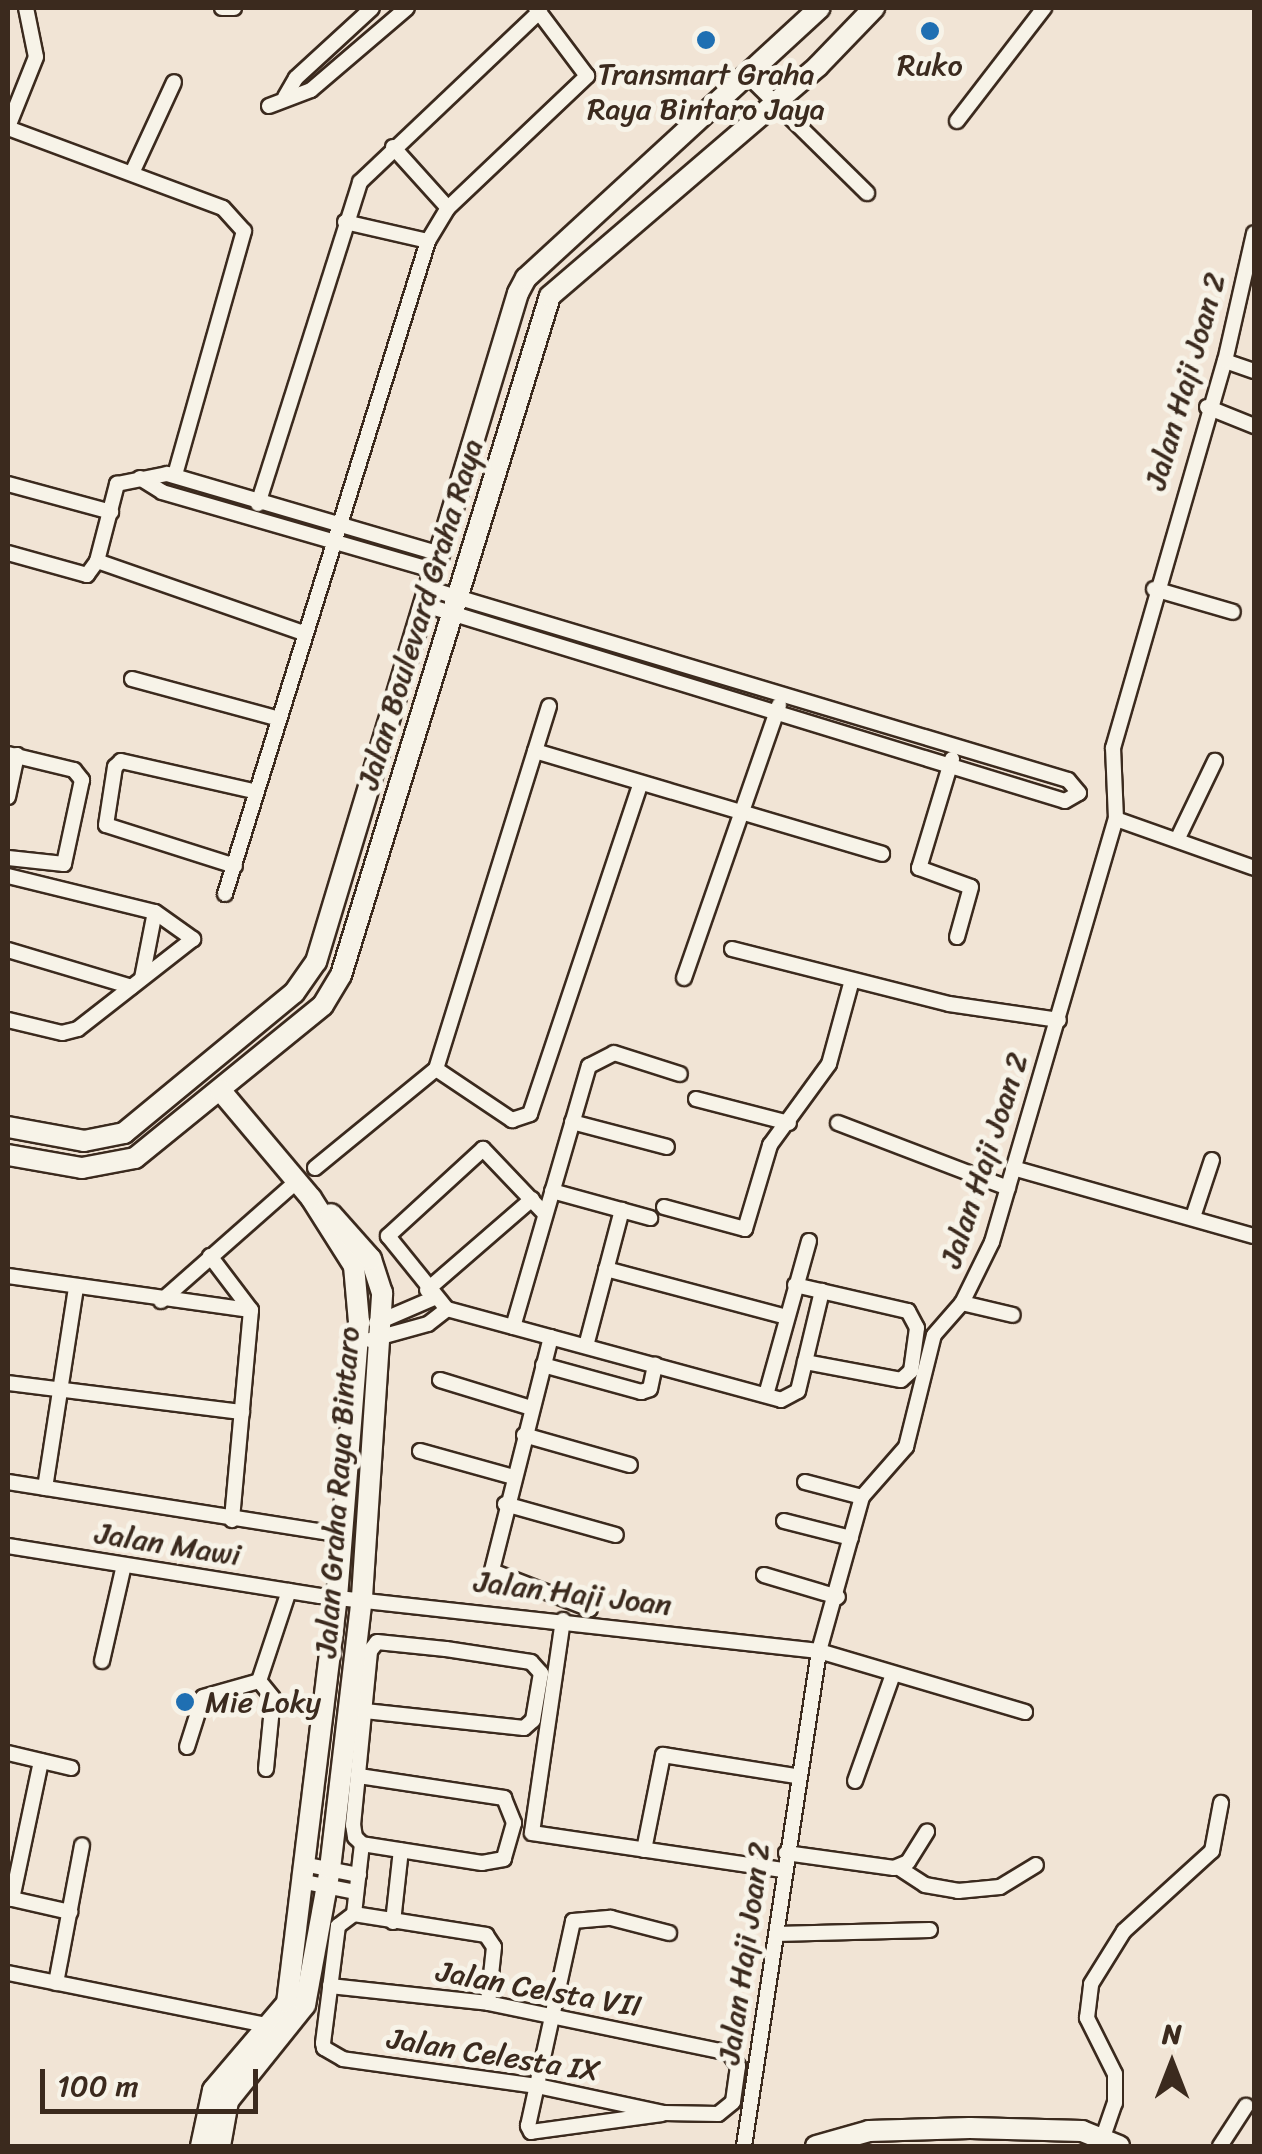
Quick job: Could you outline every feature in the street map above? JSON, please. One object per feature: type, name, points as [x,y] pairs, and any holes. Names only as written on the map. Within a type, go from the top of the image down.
[{"type":"main road","name":"Jalan Boulevard Graha Raya","points":[[8,1127],[84,1141],[124,1133],[211,1068],[294,992],[316,962],[526,278],[820,8]]},
{"type":"main road","name":"Jalan Boulevard Graha Raya","points":[[8,1155],[82,1168],[116,1165],[146,1152],[323,1005],[341,975],[550,296],[773,102],[874,8]]},
{"type":"main road","name":"Jalan Graha Raya Bintaro","points":[[220,1091],[311,1198],[372,1260],[382,1293],[369,1331],[343,1535],[328,1597],[306,1874],[287,2003],[279,2028],[228,2101],[220,2146]]},
{"type":"main road","name":"Jalan Graha Raya Bintaro","points":[[202,2146],[213,2090],[305,2006],[328,1878],[362,1598],[369,1331]]},
{"type":"main road","points":[[816,2146],[869,2131],[936,2129],[1082,2131],[1111,2142]]},
{"type":"street","points":[[26,8],[36,57],[8,128],[223,208],[239,221],[244,244],[175,475]]},
{"type":"street","points":[[222,8],[234,8]]},
{"type":"street","points":[[285,97],[296,78],[372,8]]},
{"type":"street","points":[[269,106],[312,90],[407,8]]},
{"type":"street","points":[[957,121],[1044,8]]},
{"type":"street","points":[[226,894],[304,632],[338,536],[428,242],[448,208],[586,76],[538,10],[360,182],[258,504]]},
{"type":"street","points":[[748,76],[868,193]]},
{"type":"street","points":[[132,172],[174,82]]},
{"type":"street","points":[[394,148],[448,208]]},
{"type":"street","points":[[345,222],[428,242]]},
{"type":"street","name":"Jalan Haji Joan 2","points":[[744,2146],[796,1776],[819,1651],[838,1597],[862,1497],[906,1447],[934,1334],[962,1303],[980,1273],[1008,1188],[1116,818],[1112,748],[1154,588],[1224,362],[1254,233]]},
{"type":"street","points":[[1224,362],[1254,371]]},
{"type":"street","points":[[1207,407],[1254,426]]},
{"type":"street","points":[[8,552],[87,575],[97,561],[117,484],[175,475],[338,536],[433,580],[456,604],[778,712],[1065,801],[1079,793],[1072,781],[957,746],[456,604]]},
{"type":"street","points":[[140,478],[162,492],[338,536]]},
{"type":"street","points":[[8,484],[110,512]]},
{"type":"street","points":[[97,561],[304,632]]},
{"type":"street","points":[[1154,588],[1233,612]]},
{"type":"street","points":[[132,680],[279,719]]},
{"type":"street","points":[[684,978],[782,694]]},
{"type":"street","points":[[315,1168],[436,1069],[548,706]]},
{"type":"street","points":[[957,746],[919,868],[921,874],[971,887],[957,938]]},
{"type":"street","points":[[535,752],[742,817],[882,854]]},
{"type":"street","points":[[8,797],[12,754],[74,770],[82,780],[64,864],[8,858]]},
{"type":"street","points":[[234,866],[106,825],[115,767],[121,761],[257,792]]},
{"type":"street","points":[[1178,840],[1214,761]]},
{"type":"street","points":[[436,1069],[512,1120],[530,1114],[640,786]]},
{"type":"street","points":[[1116,818],[1254,868]]},
{"type":"street","points":[[8,876],[155,912],[192,939],[137,983],[62,1033],[8,1020]]},
{"type":"street","points":[[137,983],[155,912]]},
{"type":"street","points":[[732,949],[852,980],[1059,1020]]},
{"type":"street","points":[[8,950],[137,983]]},
{"type":"street","points":[[664,1207],[746,1228],[770,1146],[790,1123],[828,1064],[852,980]]},
{"type":"street","points":[[512,1327],[589,1066],[599,1056],[614,1053],[680,1074]]},
{"type":"street","points":[[696,1099],[790,1123]]},
{"type":"street","points":[[572,1122],[667,1147]]},
{"type":"street","points":[[838,1123],[1008,1188]]},
{"type":"street","points":[[545,1214],[491,1152],[477,1152],[389,1231],[430,1294],[447,1309],[792,1398],[822,1291]]},
{"type":"street","points":[[1193,1217],[1212,1160]]},
{"type":"street","points":[[1013,1168],[1254,1236]]},
{"type":"street","points":[[161,1301],[297,1182]]},
{"type":"street","points":[[552,1190],[650,1218]]},
{"type":"street","points":[[369,1331],[430,1294],[532,1199]]},
{"type":"street","points":[[586,1346],[622,1210]]},
{"type":"street","points":[[766,1394],[809,1240]]},
{"type":"street","points":[[210,1256],[250,1310],[232,1520]]},
{"type":"street","points":[[606,1269],[786,1317]]},
{"type":"street","points":[[8,1276],[161,1301],[250,1310]]},
{"type":"street","points":[[796,1285],[912,1314],[915,1354],[908,1375],[895,1382],[805,1362]]},
{"type":"street","points":[[45,1488],[76,1287]]},
{"type":"street","points":[[962,1303],[1012,1315]]},
{"type":"street","points":[[369,1331],[428,1324],[447,1309]]},
{"type":"street","points":[[551,1337],[505,1504],[492,1571],[590,1609]]},
{"type":"street","points":[[543,1365],[641,1392],[650,1390],[655,1365]]},
{"type":"street","points":[[440,1380],[532,1408]]},
{"type":"street","points":[[8,1383],[60,1393],[242,1412]]},
{"type":"street","points":[[524,1435],[630,1464]]},
{"type":"street","points":[[420,1451],[513,1477]]},
{"type":"street","points":[[8,1482],[343,1535]]},
{"type":"street","points":[[805,1482],[862,1497]]},
{"type":"street","points":[[505,1504],[616,1534]]},
{"type":"street","points":[[784,1521],[850,1538]]},
{"type":"street","name":"Jalan Mawi","points":[[8,1546],[328,1597]]},
{"type":"street","points":[[102,1661],[124,1565]]},
{"type":"street","points":[[764,1575],[838,1597]]},
{"type":"street","points":[[259,1681],[289,1592]]},
{"type":"street","name":"Jalan Haji Joan","points":[[328,1597],[819,1651],[1025,1712]]},
{"type":"street","points":[[563,1620],[531,1830],[539,1837],[784,1870]]},
{"type":"street","points":[[358,1776],[497,1796],[510,1804],[511,1842],[499,1861],[362,1844],[352,1831],[358,1776],[365,1712],[377,1642],[531,1662],[541,1673],[533,1720],[524,1728],[365,1712]]},
{"type":"street","points":[[856,1781],[893,1674]]},
{"type":"street","points":[[188,1748],[203,1697],[259,1681]]},
{"type":"street","points":[[259,1681],[273,1698],[266,1769]]},
{"type":"street","points":[[8,1754],[72,1768]]},
{"type":"street","points":[[644,1850],[663,1755],[796,1776]]},
{"type":"street","points":[[41,1761],[10,1898],[70,1912]]},
{"type":"street","points":[[1111,2142],[1115,2074],[1087,2018],[1090,1984],[1124,1931],[1212,1851],[1222,1802]]},
{"type":"street","points":[[899,1868],[928,1832]]},
{"type":"street","points":[[56,1983],[82,1844]]},
{"type":"street","points":[[330,1986],[338,1926],[354,1914],[362,1844]]},
{"type":"street","points":[[393,1922],[401,1850]]},
{"type":"street","points":[[786,1853],[899,1868],[925,1885],[958,1891],[1000,1887],[1036,1865]]},
{"type":"street","points":[[306,1874],[328,1878],[358,1875]]},
{"type":"street","points":[[328,1878],[356,1892]]},
{"type":"street","points":[[354,1914],[490,1938],[488,2003]]},
{"type":"street","points":[[537,2086],[551,2014],[578,1917],[669,1932]]},
{"type":"street","points":[[776,1934],[930,1930]]},
{"type":"street","points":[[8,1974],[279,2028]]},
{"type":"street","name":"Jalan Celsta VII","points":[[330,1986],[551,2014],[736,2058],[733,2102],[725,2111]]},
{"type":"street","name":"Jalan Celesta IX","points":[[330,1986],[322,2043],[343,2059],[537,2086],[664,2113]]},
{"type":"street","name":"Jalan Celesta IX","points":[[537,2086],[528,2130],[664,2113],[725,2111]]},
{"type":"street","points":[[1220,2146],[1246,2106]]},
{"type":"place","name":"Ruko","points":[[930,31]]},
{"type":"place","name":"Transmart Graha Raya Bintaro Jaya","points":[[706,40]]},
{"type":"place","name":"Mie Loky","points":[[185,1702]]}]
